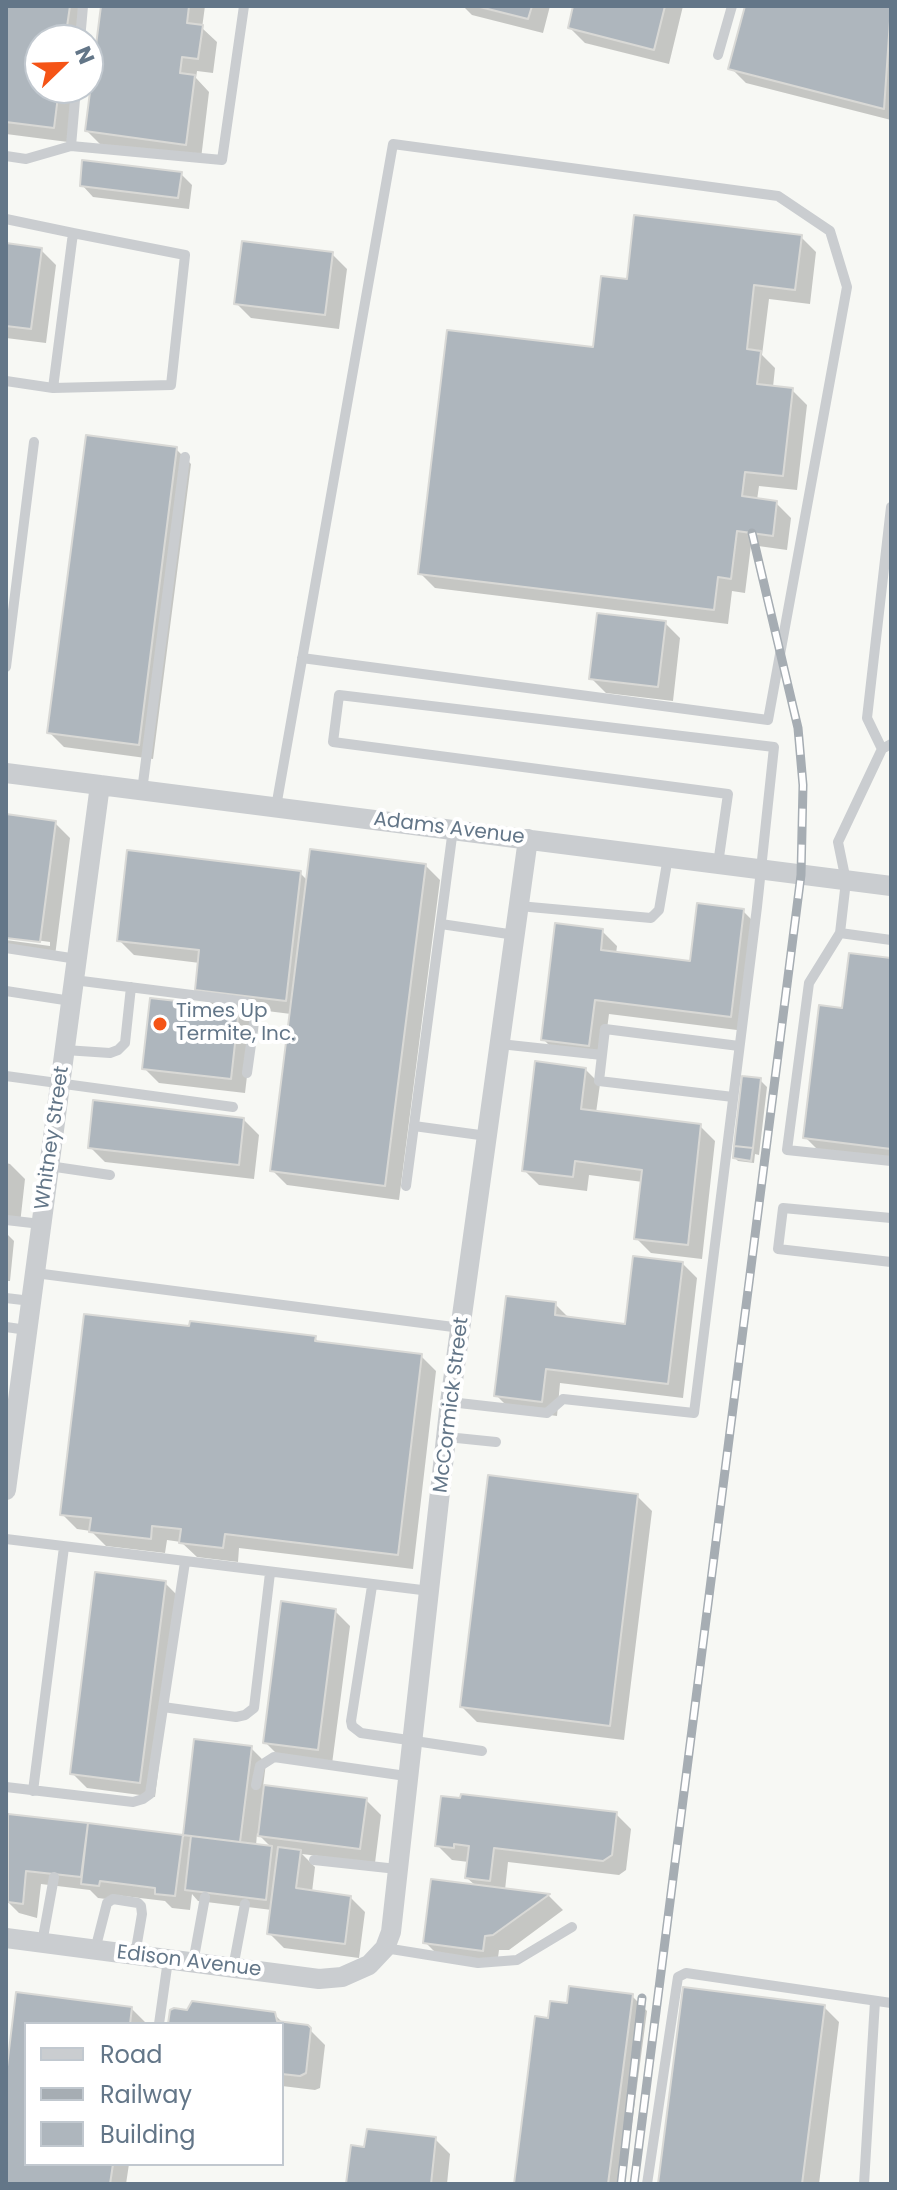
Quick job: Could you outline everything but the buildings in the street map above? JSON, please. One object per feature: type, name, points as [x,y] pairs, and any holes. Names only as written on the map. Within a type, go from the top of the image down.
[{"type":"street","name":"Adams Avenue","points":[[6,773],[891,886]]},
{"type":"street","name":"Whitney Street","points":[[6,1490],[13,1386],[27,1330],[100,785]]},
{"type":"street","name":"McCormick Street","points":[[385,1948],[391,1932],[450,1402],[528,839]]},
{"type":"street","name":"Edison Avenue","points":[[6,1938],[319,1979],[342,1977],[369,1965],[385,1948]]},
{"type":"lane","points":[[6,156],[26,159],[71,146],[222,160],[244,6]]},
{"type":"lane","points":[[718,55],[732,6]]},
{"type":"lane","points":[[71,146],[75,104]]},
{"type":"lane","points":[[276,807],[302,658],[393,144],[778,196],[830,231],[847,287],[768,720],[302,658]]},
{"type":"lane","points":[[6,219],[185,255],[171,385],[53,388],[6,381]]},
{"type":"lane","points":[[53,388],[73,233]]},
{"type":"lane","points":[[6,667],[34,442]]},
{"type":"lane","points":[[142,791],[185,457]]},
{"type":"lane","points":[[891,507],[867,718],[886,747],[838,842],[846,881],[840,933],[809,983],[787,1150],[891,1161]]},
{"type":"lane","points":[[450,1402],[547,1413],[563,1399],[694,1413],[762,870],[774,747],[339,695],[333,742],[728,794],[718,864]]},
{"type":"lane","points":[[406,1186],[453,829]]},
{"type":"lane","points":[[519,906],[651,918],[659,910],[668,857]]},
{"type":"lane","points":[[441,924],[515,935]]},
{"type":"lane","points":[[840,933],[891,940]]},
{"type":"lane","points":[[6,948],[77,959]]},
{"type":"lane","points":[[74,980],[247,1002],[254,1009],[255,1016],[247,1073]]},
{"type":"lane","points":[[65,1050],[110,1053],[118,1050],[125,1043],[131,987]]},
{"type":"lane","points":[[6,991],[71,1001]]},
{"type":"lane","points":[[733,1097],[599,1081],[605,1029],[739,1046]]},
{"type":"lane","points":[[500,1044],[602,1055]]},
{"type":"lane","points":[[6,1076],[233,1107]]},
{"type":"lane","points":[[414,1126],[487,1136]]},
{"type":"lane","points":[[49,1166],[110,1175]]},
{"type":"lane","points":[[891,1218],[783,1208],[778,1249],[891,1262]]},
{"type":"lane","points":[[6,1220],[41,1224]]},
{"type":"lane","points":[[35,1273],[461,1328]]},
{"type":"lane","points":[[6,1298],[31,1301]]},
{"type":"lane","points":[[6,1327],[27,1330]]},
{"type":"lane","points":[[447,1437],[496,1442]]},
{"type":"lane","points":[[6,1539],[430,1591]]},
{"type":"lane","points":[[33,1791],[64,1547]]},
{"type":"lane","points":[[6,1787],[133,1802],[150,1794],[185,1562]]},
{"type":"lane","points":[[163,1707],[236,1717],[254,1708],[270,1573]]},
{"type":"lane","points":[[372,1586],[351,1721],[355,1730],[482,1751]]},
{"type":"lane","points":[[256,1785],[260,1766],[274,1757],[406,1776]]},
{"type":"lane","points":[[314,1860],[397,1869]]},
{"type":"lane","points":[[42,1943],[54,1877]]},
{"type":"lane","points":[[193,1963],[205,1897]]},
{"type":"lane","points":[[95,1950],[107,1903],[113,1899],[141,1906],[135,1955]]},
{"type":"lane","points":[[233,1968],[245,1904]]},
{"type":"lane","points":[[385,1948],[478,1963],[517,1960],[572,1927]]},
{"type":"lane","points":[[159,2022],[168,1960]]},
{"type":"lane","points":[[647,2184],[678,1977],[686,1973],[891,2003]]},
{"type":"lane","points":[[864,2184],[875,2001]]},
{"type":"railway","points":[[634,2184],[801,875],[803,785],[798,728],[752,533]]},
{"type":"railway","points":[[621,2184],[642,1998]]},
{"type":"place","name":"Times Up Termite, Inc.","points":[[160,1024]]}]
